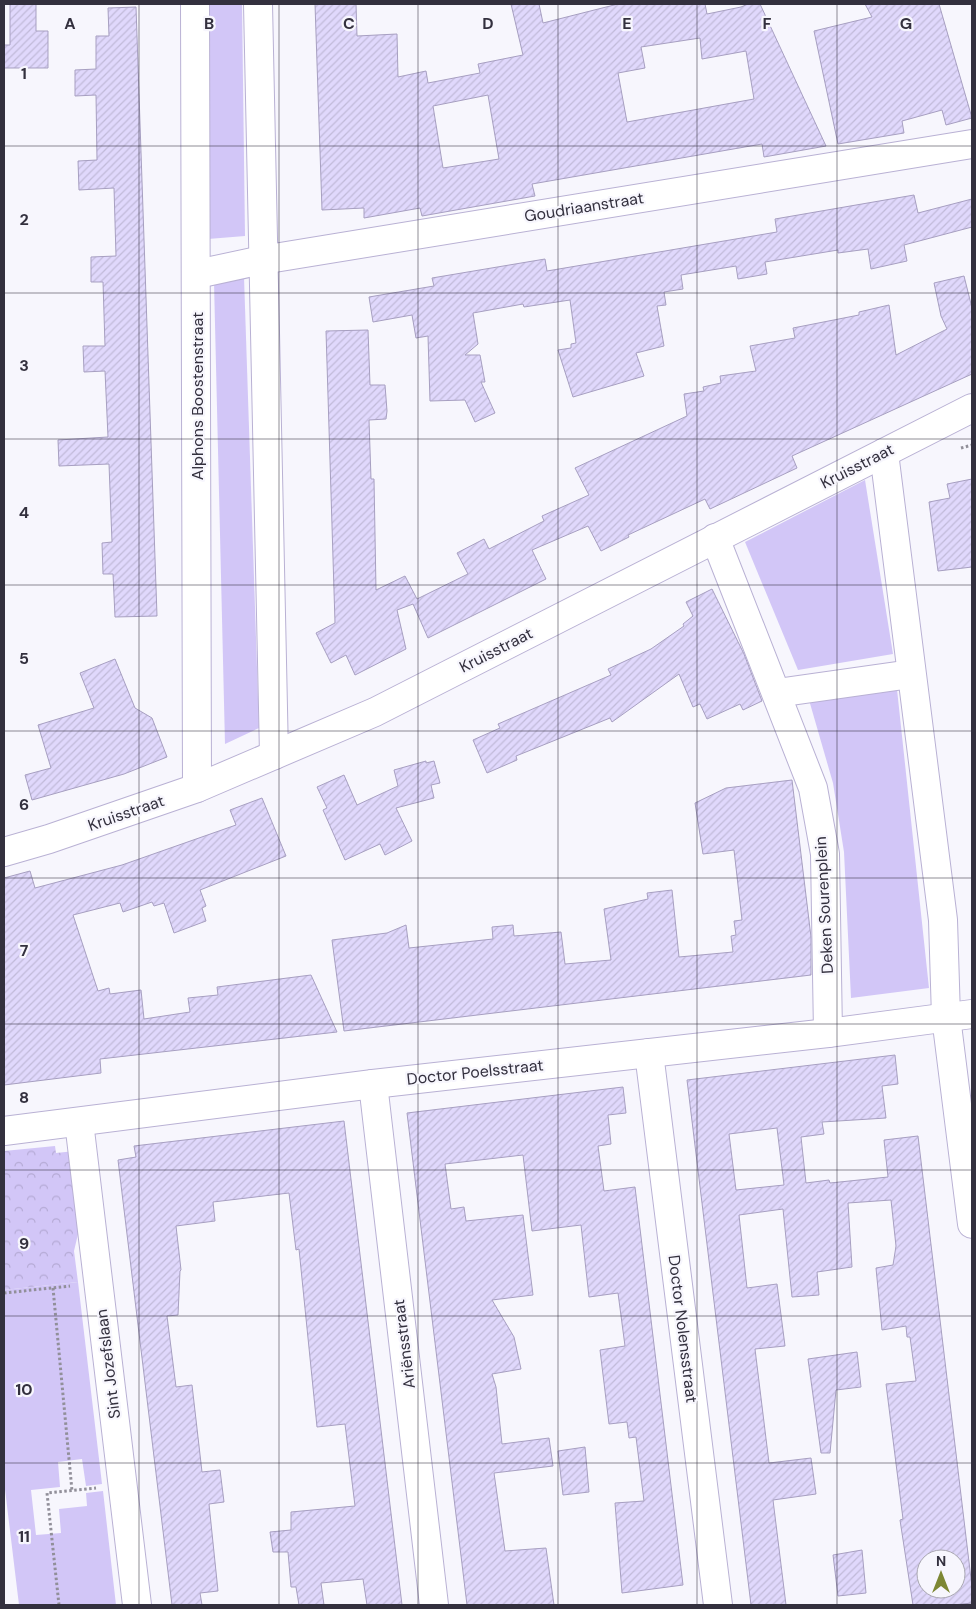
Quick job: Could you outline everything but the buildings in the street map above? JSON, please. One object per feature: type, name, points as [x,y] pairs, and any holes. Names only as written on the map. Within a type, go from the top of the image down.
[{"type":"street","name":"Alphons Boostenstraat","points":[[195,4],[197,788]]},
{"type":"street","points":[[258,4],[274,755]]},
{"type":"street","name":"Goudriaanstraat","points":[[197,274],[262,260],[972,144]]},
{"type":"street","name":"Kruisstraat","points":[[4,852],[49,840],[197,788],[375,712],[972,408]]},
{"type":"street","points":[[884,453],[943,920],[959,1016],[972,1224]]},
{"type":"street","name":"Deken Sourenplein","points":[[715,538],[813,788],[825,854],[828,1033]]},
{"type":"street","points":[[777,693],[911,674]]},
{"type":"street","name":"Doctor Poelsstraat","points":[[4,1131],[373,1084],[828,1033],[959,1016]]},
{"type":"street","name":"Doctor Nolensstraat","points":[[649,1053],[718,1605]]},
{"type":"street","name":"Ariënsstraat","points":[[373,1084],[434,1605]]},
{"type":"street","name":"Sint Jozefslaan","points":[[79,1122],[138,1605]]},
{"type":"path","points":[[4,1293],[98,1283]]},
{"type":"path","points":[[53,1288],[72,1491]]},
{"type":"path","points":[[59,1605],[47,1493],[123,1485]]},
{"type":"green space","points":[[207,4],[242,4],[245,236],[208,239]]},
{"type":"green space","points":[[244,277],[259,728],[225,744],[214,282]]},
{"type":"green space","points":[[865,480],[893,654],[798,670],[745,542]]},
{"type":"green space","points":[[896,680],[929,988],[851,998],[844,852],[833,783],[807,693]]},
{"type":"green space","points":[[55,1146],[56,1153],[75,1151],[83,1213],[74,1251],[78,1282],[4,1290],[4,1151]]},
{"type":"green space","points":[[78,1282],[102,1484],[86,1486],[82,1459],[58,1462],[60,1487],[31,1490],[36,1535],[61,1533],[59,1509],[87,1506],[86,1493],[103,1491],[116,1605],[19,1605],[4,1481],[4,1290]]}]
